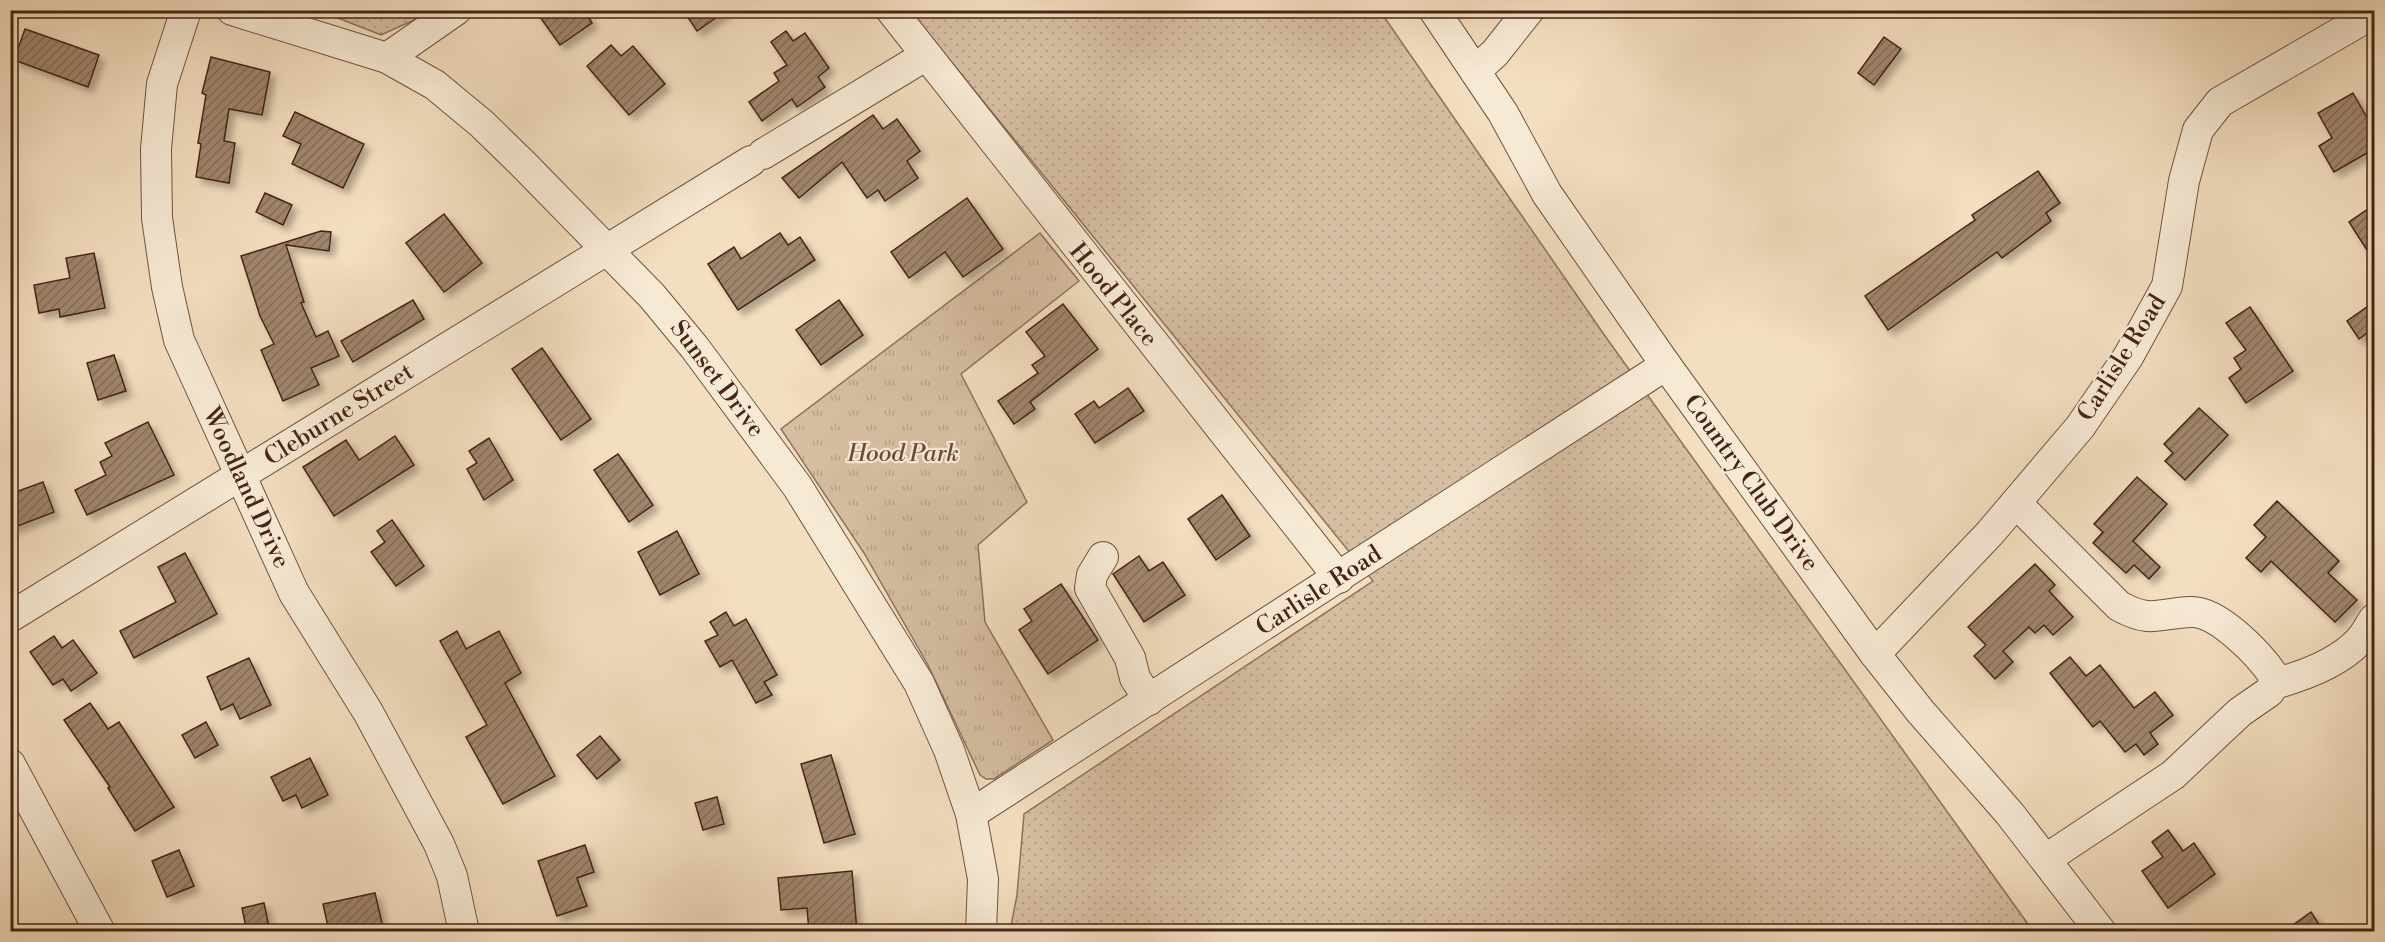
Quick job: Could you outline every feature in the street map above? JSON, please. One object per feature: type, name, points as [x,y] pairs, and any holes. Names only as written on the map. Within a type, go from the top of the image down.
[{"type":"street","name":"Woodland Drive","points":[[186,10],[162,84],[156,149],[157,218],[167,287],[179,340],[294,593],[368,712],[439,844],[452,876],[464,932]]},
{"type":"street","name":"Sunset Drive","points":[[232,10],[387,58],[435,85],[482,124],[652,296],[695,348],[797,486],[919,683],[949,750],[971,814],[983,879],[981,932]]},
{"type":"street","points":[[387,58],[456,10]]},
{"type":"street","name":"Hood Place","points":[[891,10],[1339,578]]},
{"type":"street","name":"Country Club Drive","points":[[1434,10],[1503,113],[1547,194],[1666,365],[1875,654],[2046,859],[2101,932]]},
{"type":"street","points":[[1475,71],[1495,53],[1529,10]]},
{"type":"street","name":"Carlisle Road","points":[[1875,654],[2016,503],[2080,427],[2128,357],[2167,286],[2184,182],[2198,130],[2220,102],[2374,13]]},
{"type":"street","name":"Cleburne Street","points":[[10,617],[240,477],[605,249],[925,56]]},
{"type":"street","name":"Carlisle Road","points":[[971,814],[1666,365]]},
{"type":"street","points":[[2016,503],[2119,606],[2135,614],[2151,618],[2192,611],[2205,613],[2223,624],[2274,675],[2274,684],[2269,692],[2240,712],[2173,774],[2046,859]]},
{"type":"street","points":[[1103,558],[1092,575],[1090,588],[1130,658],[1135,678],[1149,700]]},
{"type":"street","points":[[2274,684],[2296,678],[2328,663],[2358,643],[2374,619]]},
{"type":"street","points":[[10,764],[100,932]]},
{"type":"green space","points":[[320,11],[434,11],[381,35]]},
{"type":"green space","points":[[910,11],[1380,11],[1605,336],[2033,931],[1010,931],[1017,895],[1024,814],[1373,581]]},
{"type":"green space","name":"Hood Park","points":[[1040,233],[1079,281],[961,374],[1027,502],[978,545],[985,622],[1053,740],[994,779],[986,779],[980,775],[928,665],[864,553],[781,429]]},
{"type":"building","points":[[535,10],[584,10],[592,23],[560,45]]},
{"type":"building","points":[[683,10],[727,10],[697,31]]},
{"type":"building","points":[[25,29],[99,55],[88,87],[14,60]]},
{"type":"building","points":[[786,31],[793,41],[805,33],[829,68],[818,77],[825,87],[797,107],[792,99],[762,121],[749,102],[779,81],[774,73],[787,65],[771,42]]},
{"type":"building","points":[[1884,37],[1901,49],[1874,85],[1858,73]]},
{"type":"building","points":[[611,45],[621,56],[633,46],[665,84],[629,115],[587,66]]},
{"type":"building","points":[[211,57],[270,72],[262,115],[229,109],[224,141],[235,143],[229,183],[196,177],[201,144],[198,143],[206,95],[202,93]]},
{"type":"building","points":[[2353,93],[2374,130],[2374,149],[2334,172],[2319,146],[2332,138],[2318,113]]},
{"type":"building","points":[[295,112],[364,144],[343,188],[292,164],[301,144],[283,136]]},
{"type":"building","points":[[873,115],[883,129],[897,119],[920,151],[907,161],[918,178],[885,201],[878,190],[867,198],[842,162],[799,198],[782,178]]},
{"type":"building","points":[[2038,171],[2060,203],[2046,213],[2051,221],[2002,258],[1997,252],[1888,330],[1865,296],[1975,220],[1972,215]]},
{"type":"building","points":[[265,193],[292,205],[283,225],[256,212]]},
{"type":"building","points":[[967,198],[1003,249],[963,277],[945,252],[909,278],[891,252]]},
{"type":"building","points":[[2374,205],[2374,261],[2349,222]]},
{"type":"building","points":[[444,214],[482,263],[444,292],[406,243]]},
{"type":"building","points":[[321,231],[331,232],[329,251],[286,245],[304,302],[301,303],[316,337],[328,331],[339,356],[311,368],[319,385],[283,401],[261,350],[274,344],[260,316],[241,256]]},
{"type":"building","points":[[780,233],[788,245],[800,237],[815,260],[738,310],[708,264],[734,247],[741,259]]},
{"type":"building","points":[[94,253],[105,308],[60,317],[59,309],[39,313],[34,285],[70,278],[66,258]]},
{"type":"building","points":[[413,300],[424,319],[353,362],[341,341]]},
{"type":"building","points":[[839,300],[863,335],[821,365],[796,330]]},
{"type":"building","points":[[2374,302],[2374,328],[2359,339],[2347,321]]},
{"type":"building","points":[[1063,304],[1098,349],[1030,402],[1035,409],[1014,424],[998,401],[1038,373],[1032,365],[1045,356],[1026,332]]},
{"type":"building","points":[[2250,307],[2293,371],[2246,403],[2229,378],[2241,369],[2234,358],[2246,350],[2226,323]]},
{"type":"building","points":[[542,348],[591,419],[561,440],[512,369]]},
{"type":"building","points":[[114,355],[126,391],[98,400],[87,363]]},
{"type":"building","points":[[1128,388],[1144,411],[1095,443],[1075,414],[1094,401],[1099,408]]},
{"type":"building","points":[[2199,408],[2228,435],[2185,480],[2165,461],[2173,453],[2164,444]]},
{"type":"building","points":[[148,422],[174,475],[87,515],[75,490],[106,475],[100,462],[112,456],[105,443]]},
{"type":"building","points":[[395,436],[414,465],[334,516],[303,467],[346,440],[359,460]]},
{"type":"building","points":[[489,438],[513,480],[484,500],[467,469],[477,463],[469,451]]},
{"type":"building","points":[[618,454],[653,505],[629,522],[594,470]]},
{"type":"building","points":[[2137,477],[2167,504],[2133,541],[2160,567],[2149,579],[2134,565],[2126,573],[2093,543],[2103,532],[2094,524]]},
{"type":"building","points":[[43,482],[54,512],[10,529],[10,494]]},
{"type":"building","points":[[1222,495],[1250,536],[1216,560],[1188,519]]},
{"type":"building","points":[[2277,501],[2339,561],[2328,573],[2357,600],[2335,622],[2271,561],[2261,572],[2246,558],[2266,537],[2254,525]]},
{"type":"building","points":[[392,520],[424,566],[396,586],[371,552],[385,542],[377,531]]},
{"type":"building","points":[[677,531],[699,574],[660,595],[638,552]]},
{"type":"building","points":[[185,553],[217,614],[134,658],[120,631],[176,602],[158,567]]},
{"type":"building","points":[[1139,556],[1149,571],[1163,562],[1185,595],[1144,622],[1113,574]]},
{"type":"building","points":[[2035,564],[2055,585],[2049,591],[2073,617],[2053,635],[2044,625],[2035,633],[2029,627],[2003,651],[2013,662],[1995,679],[1974,656],[1986,645],[1968,627]]},
{"type":"building","points":[[1061,584],[1098,640],[1048,674],[1019,630],[1032,621],[1024,609]]},
{"type":"building","points":[[726,612],[734,626],[746,619],[777,675],[764,682],[772,695],[756,703],[732,660],[720,667],[705,641],[718,635],[710,622]]},
{"type":"building","points":[[457,631],[466,649],[499,631],[521,673],[505,683],[555,776],[503,804],[466,737],[487,725],[440,641]]},
{"type":"building","points":[[54,636],[62,648],[73,640],[97,673],[71,691],[63,679],[53,685],[30,652]]},
{"type":"building","points":[[2070,657],[2086,676],[2100,665],[2134,708],[2155,692],[2173,715],[2150,733],[2158,744],[2144,755],[2136,744],[2125,752],[2100,721],[2093,727],[2050,673]]},
{"type":"building","points":[[249,658],[271,705],[240,719],[233,704],[221,710],[207,677]]},
{"type":"building","points":[[90,703],[108,729],[119,722],[174,807],[135,831],[108,788],[110,787],[64,720]]},
{"type":"building","points":[[206,722],[218,745],[195,758],[182,735]]},
{"type":"building","points":[[600,736],[620,760],[597,779],[577,755]]},
{"type":"building","points":[[831,755],[855,834],[824,843],[801,764]]},
{"type":"building","points":[[310,758],[328,795],[302,808],[296,795],[283,801],[271,777]]},
{"type":"building","points":[[717,797],[724,824],[703,830],[695,803]]},
{"type":"building","points":[[2168,830],[2183,851],[2194,843],[2215,874],[2168,908],[2142,871],[2163,857],[2152,842]]},
{"type":"building","points":[[585,845],[594,872],[577,878],[587,906],[557,916],[538,861]]},
{"type":"building","points":[[179,850],[194,886],[167,897],[152,861]]},
{"type":"building","points":[[852,871],[857,932],[809,932],[807,908],[781,910],[778,878]]},
{"type":"building","points":[[375,893],[384,932],[345,932],[344,928],[329,931],[323,904]]},
{"type":"building","points":[[264,903],[270,932],[247,932],[242,908]]},
{"type":"building","points":[[2311,912],[2324,932],[2283,932]]}]
